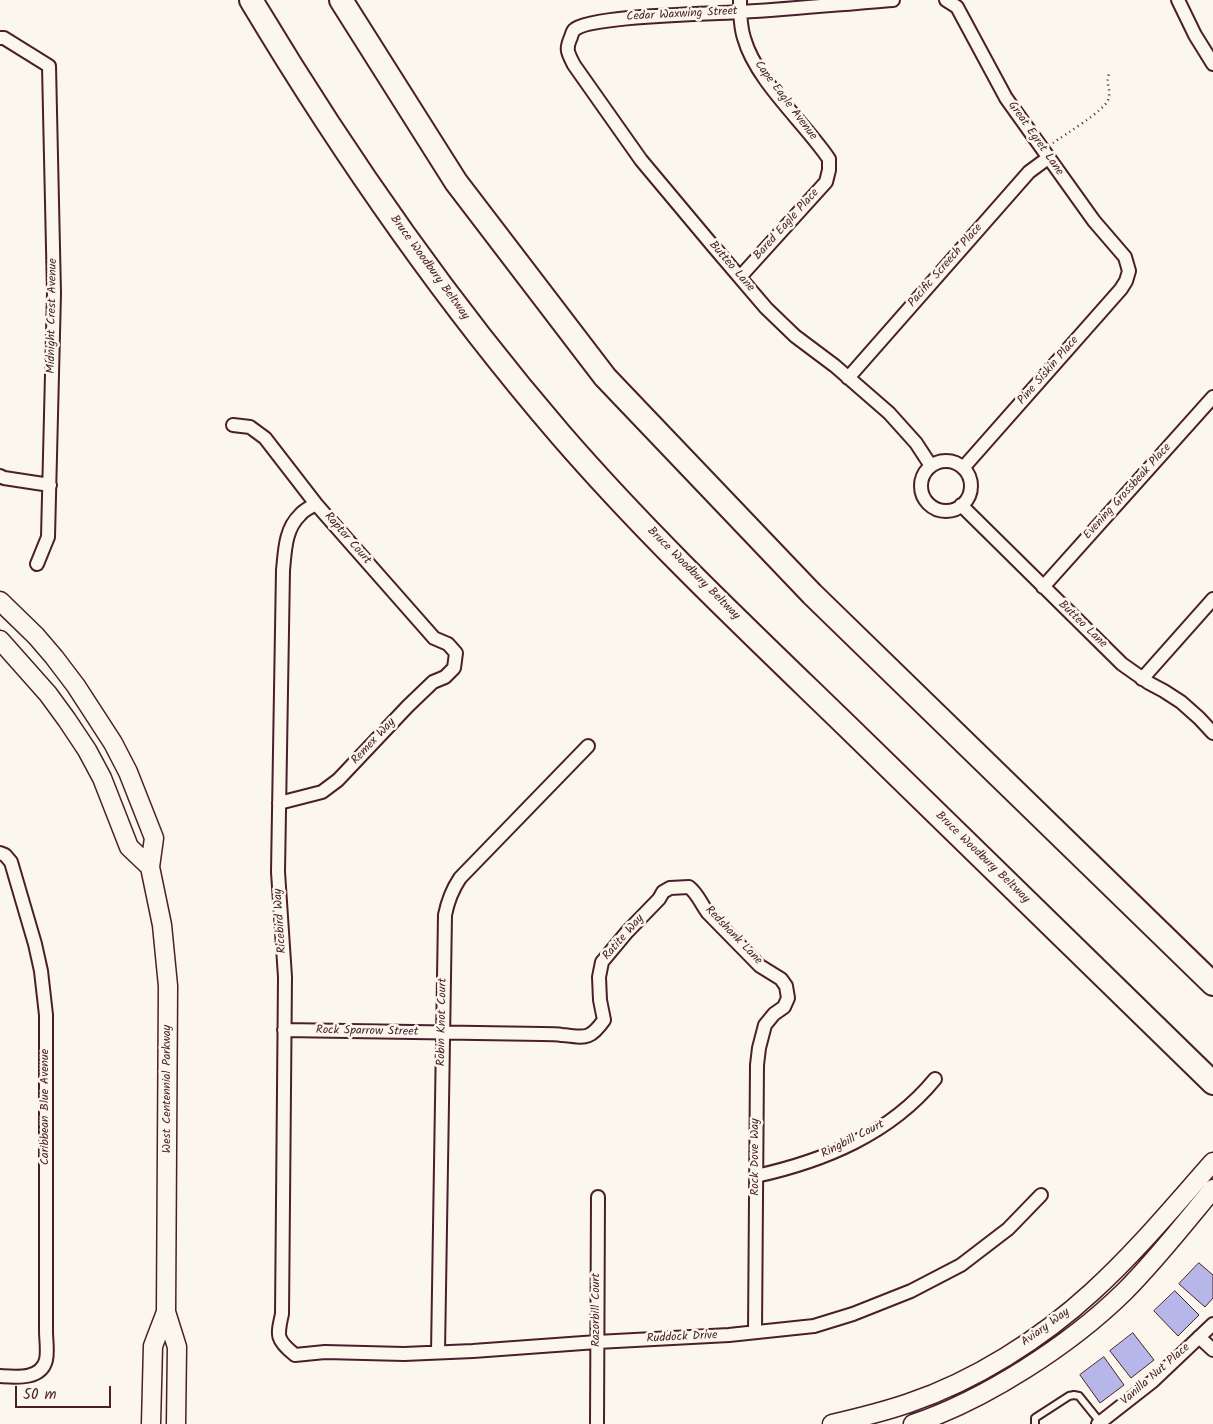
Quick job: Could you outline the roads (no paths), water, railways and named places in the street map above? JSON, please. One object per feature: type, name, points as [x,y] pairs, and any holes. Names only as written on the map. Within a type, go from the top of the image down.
[{"type":"highway","name":"Bruce Woodbury Beltway","points":[[251,0],[294,72],[368,184],[494,355],[562,436],[654,536],[1213,1083]]},
{"type":"highway","points":[[340,0],[456,182],[605,377],[812,594],[1213,984]]},
{"type":"main road","name":"West Centennial Parkway","points":[[0,601],[36,636],[76,686],[128,772],[154,838],[150,867],[162,925],[168,986],[166,1312],[177,1347],[176,1424]]},
{"type":"main road","points":[[0,640],[48,694],[72,727],[102,778],[129,847],[150,867]]},
{"type":"main road","name":"Aviary Way","points":[[832,1424],[910,1403],[930,1395],[960,1381],[1028,1342],[1071,1310],[1117,1268],[1213,1162]]},
{"type":"main road","name":"Aviary Way","points":[[916,1424],[940,1419],[1024,1369],[1091,1321],[1140,1275],[1213,1189]]},
{"type":"main road","name":"West Centennial Parkway","points":[[151,1424],[153,1346],[166,1312]]},
{"type":"main road","points":[[930,1395],[940,1419]]},
{"type":"main road","points":[[910,1403],[916,1424]]},
{"type":"street","name":"Cedar Waxwing Street","points":[[569,40],[574,31],[582,26],[628,18],[740,6],[893,0]]},
{"type":"street","name":"Great Egret Lane","points":[[948,0],[957,7],[1006,98],[1094,221],[1126,257],[1129,272]]},
{"type":"street","points":[[1178,0],[1195,35],[1213,64]]},
{"type":"street","name":"Cape Eagle Avenue","points":[[740,6],[743,38],[749,52],[774,90],[829,159],[829,170]]},
{"type":"street","name":"Midnight Crest Avenue","points":[[0,38],[4,38],[49,66],[54,293],[50,485],[48,537],[37,564]]},
{"type":"street","name":"Butteo Lane","points":[[569,40],[567,45],[574,65],[642,160],[684,212],[782,325],[876,401],[916,443],[931,466]]},
{"type":"street","name":"Pacific Screech Place","points":[[848,378],[1046,154]]},
{"type":"street","name":"Bared Eagle Place","points":[[740,276],[826,182],[829,170]]},
{"type":"street","name":"Pine Siskin Place","points":[[963,468],[1120,289],[1126,281],[1129,272]]},
{"type":"street","name":"Evening Grossbeak Place","points":[[1043,587],[1213,396]]},
{"type":"street","name":"Raptor Court","points":[[233,425],[250,427],[265,438],[316,504],[434,638],[448,644],[456,653],[456,660]]},
{"type":"street","points":[[948,461],[956,463],[963,468],[969,477],[970,489],[962,505],[953,510],[944,510],[935,508],[927,502],[921,491],[921,482],[924,473],[931,466],[938,462],[948,461]]},
{"type":"street","points":[[0,476],[50,485]]},
{"type":"street","name":"Ricebird Way","points":[[285,1348],[279,1340],[278,1328],[282,1314],[285,977],[278,872],[283,570],[286,544],[292,524],[300,514],[316,504]]},
{"type":"street","name":"Butteo Lane","points":[[962,505],[1122,664],[1142,679],[1164,690],[1181,702],[1213,733]]},
{"type":"street","points":[[1142,679],[1213,599]]},
{"type":"street","name":"Remex Way","points":[[279,803],[322,792],[338,780],[408,706],[433,682],[445,677],[454,668],[456,660]]},
{"type":"street","name":"Robin Knot Court","points":[[438,1352],[445,915],[448,900],[460,878],[588,746]]},
{"type":"street","name":"Caribbean Blue Avenue","points":[[0,853],[5,855],[10,862],[35,944],[42,978],[46,1015],[47,1349],[46,1361],[32,1375],[23,1377],[0,1376]]},
{"type":"street","name":"Redshank Lane","points":[[676,888],[689,887],[696,892],[708,913],[760,966],[780,979],[786,986],[787,992]]},
{"type":"street","name":"Ratite Way","points":[[597,1030],[604,1020],[600,1000],[599,977],[602,962],[627,932],[659,899],[662,892],[670,888],[676,888]]},
{"type":"street","name":"Rock Dove Way","points":[[755,1332],[757,1065],[765,1025],[774,1014],[784,1007],[788,998],[787,992]]},
{"type":"street","name":"Rock Sparrow Street","points":[[284,1030],[542,1034],[586,1037],[597,1030]]},
{"type":"street","name":"Ringbill Court","points":[[756,1176],[814,1160],[843,1148],[879,1129],[921,1096],[935,1079]]},
{"type":"street","name":"Ruddock Drive","points":[[285,1348],[294,1355],[325,1352],[404,1354],[729,1335],[814,1326],[852,1314],[911,1291],[961,1265],[1008,1229],[1041,1195]]},
{"type":"street","name":"Razorbill Court","points":[[597,1424],[598,1197]]},
{"type":"street","name":"Vanilla Nut Place","points":[[1099,1423],[1153,1381],[1213,1324]]},
{"type":"street","points":[[1200,1337],[1213,1350]]},
{"type":"lane","points":[[1035,1424],[1036,1418],[1069,1396],[1074,1395],[1079,1396],[1099,1423]]}]
